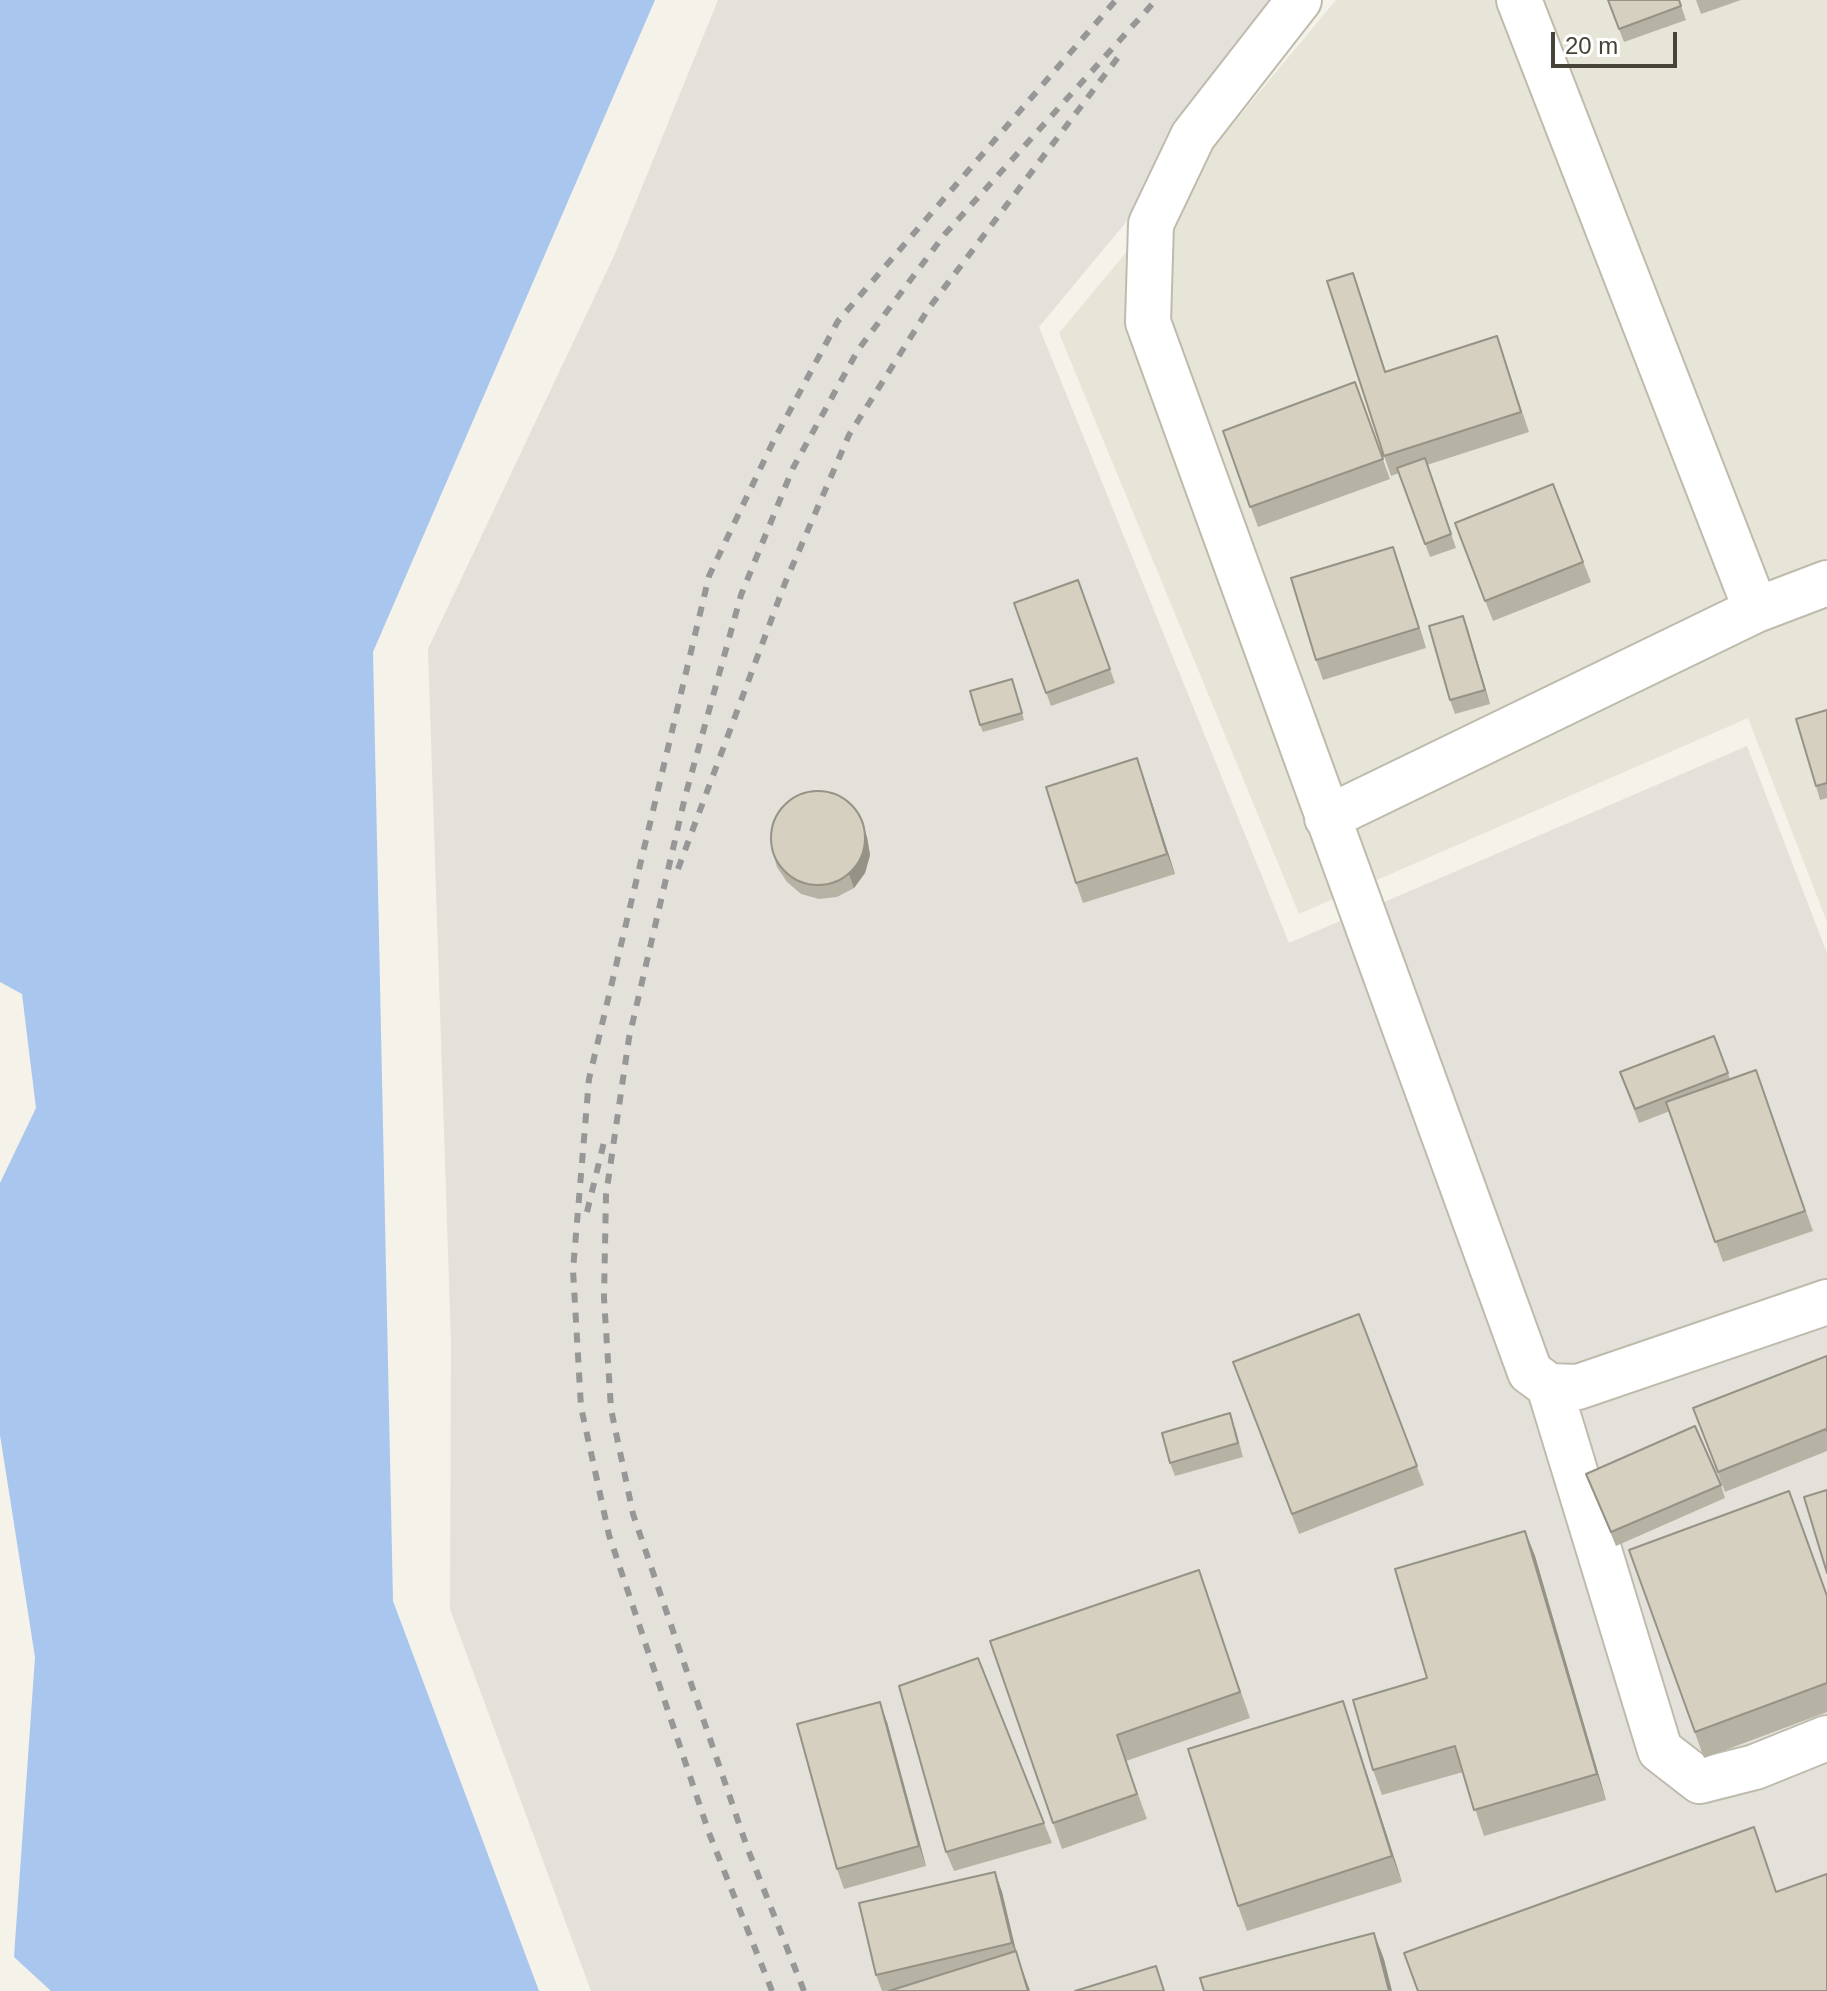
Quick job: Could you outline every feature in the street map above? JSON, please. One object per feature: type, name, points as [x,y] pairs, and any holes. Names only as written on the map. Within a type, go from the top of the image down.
[{"type":"street","points":[[1299,0],[1193,136],[1151,224],[1148,322],[1530,1372],[1549,1386],[1578,1387],[1827,1302]]},
{"type":"street","points":[[1519,0],[1756,610]]},
{"type":"street","points":[[1327,818],[1756,610],[1827,583]]},
{"type":"street","points":[[1549,1386],[1660,1750],[1700,1781],[1755,1767],[1827,1738]]},
{"type":"shaded area","points":[[718,0],[1298,0],[1224,104],[1039,327],[1289,943],[1747,746],[1827,953],[1827,1991],[591,1991],[450,1609],[451,1342],[428,649],[614,256]]},
{"type":"shaded area","points":[[1336,0],[1827,0],[1827,922],[1748,718],[1299,914],[1059,333]]},
{"type":"water","points":[[0,0],[655,0],[373,652],[393,1601],[539,1991],[51,1991],[14,1957],[35,1657],[0,1435],[0,1183],[36,1108],[22,994],[0,982]]},
{"type":"building","points":[[1608,0],[1679,0],[1681,6],[1619,29]]},
{"type":"building","points":[[1353,273],[1385,372],[1497,336],[1521,412],[1384,456],[1327,281]]},
{"type":"building","points":[[1355,382],[1383,459],[1250,507],[1223,431]]},
{"type":"building","points":[[1425,458],[1451,534],[1425,544],[1397,468]]},
{"type":"building","points":[[1553,484],[1583,562],[1485,601],[1455,523]]},
{"type":"building","points":[[1393,547],[1419,628],[1316,660],[1291,578]]},
{"type":"building","points":[[1078,580],[1110,669],[1046,693],[1014,603]]},
{"type":"building","points":[[1463,616],[1485,690],[1450,700],[1429,626]]},
{"type":"building","points":[[1012,679],[1022,713],[980,725],[970,691]]},
{"type":"building","points":[[1827,710],[1827,783],[1816,786],[1796,719]]},
{"type":"building","points":[[1137,758],[1167,854],[1076,883],[1046,787]]},
{"type":"building","points":[[818,791],[836,795],[851,805],[861,820],[865,838],[861,856],[851,871],[836,881],[818,885],[800,881],[785,871],[775,856],[771,838],[775,820],[785,805],[800,795]]},
{"type":"building","points":[[1714,1036],[1728,1073],[1635,1109],[1620,1072]]},
{"type":"building","points":[[1756,1070],[1805,1211],[1715,1242],[1666,1102]]},
{"type":"building","points":[[1359,1314],[1417,1466],[1292,1514],[1233,1362]]},
{"type":"building","points":[[1827,1356],[1827,1431],[1718,1472],[1693,1408]]},
{"type":"building","points":[[1230,1413],[1238,1443],[1170,1463],[1162,1433]]},
{"type":"building","points":[[1695,1426],[1721,1485],[1611,1532],[1586,1474]]},
{"type":"building","points":[[1827,1490],[1827,1573],[1804,1497]]},
{"type":"building","points":[[1789,1491],[1827,1596],[1827,1683],[1695,1732],[1629,1550]]},
{"type":"building","points":[[1525,1531],[1597,1774],[1474,1810],[1455,1746],[1373,1770],[1353,1700],[1427,1678],[1395,1569]]},
{"type":"building","points":[[1199,1570],[1240,1692],[1117,1735],[1137,1794],[1053,1823],[990,1641]]},
{"type":"building","points":[[978,1658],[1044,1823],[946,1852],[899,1686]]},
{"type":"building","points":[[1343,1701],[1392,1856],[1238,1906],[1188,1749]]},
{"type":"building","points":[[880,1702],[919,1846],[837,1869],[797,1724]]},
{"type":"building","points":[[1754,1827],[1776,1892],[1827,1874],[1827,1991],[1418,1991],[1404,1953]]},
{"type":"building","points":[[995,1872],[1012,1943],[876,1975],[859,1903]]},
{"type":"building","points":[[1374,1933],[1389,1991],[1204,1991],[1200,1978]]},
{"type":"building","points":[[1016,1951],[1028,1991],[889,1991]]},
{"type":"building","points":[[1156,1966],[1164,1991],[1075,1991]]},
{"type":"railway","points":[[772,1991],[709,1833],[609,1535],[581,1407],[573,1270],[589,1079],[709,576],[773,442],[838,321],[1116,0]]},
{"type":"railway","points":[[804,1991],[747,1847],[633,1514],[611,1409],[604,1298],[606,1195],[629,1038],[685,797],[741,595],[793,468],[858,350],[945,234],[1156,0]]},
{"type":"railway","points":[[678,869],[785,583],[849,435],[929,308],[1119,56]]},
{"type":"railway","points":[[587,1212],[604,1142]]}]
